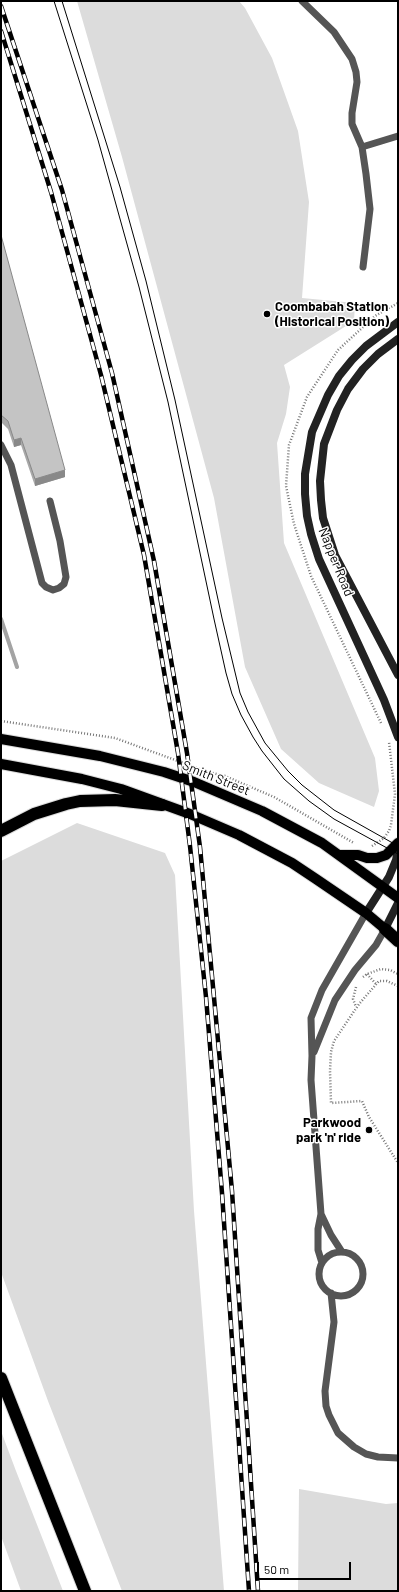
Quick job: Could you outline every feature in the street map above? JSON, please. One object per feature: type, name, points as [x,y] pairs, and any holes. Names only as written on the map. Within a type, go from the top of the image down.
[{"type":"highway","points":[[1,830],[34,814],[80,801],[115,800],[162,805]]},
{"type":"highway","points":[[385,929],[398,941]]},
{"type":"highway","points":[[1,1378],[85,1591]]},
{"type":"main road","name":"Napper Road","points":[[398,322],[366,346],[352,360],[339,376],[328,395],[312,432],[307,459],[305,494],[307,516],[319,558],[384,700],[398,736]]},
{"type":"main road","name":"Napper Road","points":[[398,339],[378,354],[363,370],[345,394],[324,444],[320,482],[323,518],[335,555],[398,675]]},
{"type":"main road","name":"Smith Street","points":[[1,739],[100,756],[164,772],[194,782],[255,808],[322,843],[398,898]]},
{"type":"main road","points":[[1,764],[82,779],[121,789],[211,823],[262,846],[316,878],[366,913],[385,929],[398,903]]},
{"type":"main road","points":[[340,855],[358,855],[367,858],[377,858],[386,855],[398,843]]},
{"type":"main road","points":[[366,913],[384,888],[394,868],[398,850]]},
{"type":"lane","points":[[302,1],[334,32],[352,59],[357,82],[352,124],[362,147],[370,209],[363,267]]},
{"type":"lane","points":[[362,147],[398,136]]},
{"type":"lane","points":[[1,445],[11,466],[42,583],[46,587],[53,590],[64,584],[66,577],[60,541],[50,501]]},
{"type":"lane","points":[[322,1264],[318,1250],[320,1214],[311,1080],[311,1018],[313,1009],[331,973],[366,913]]},
{"type":"lane","points":[[312,1056],[335,1000],[355,970],[376,945],[385,929]]},
{"type":"lane","points":[[320,1214],[342,1252]]},
{"type":"lane","points":[[342,1252],[353,1255],[358,1259],[363,1271],[360,1285],[350,1293],[337,1295],[331,1293],[325,1289],[319,1277],[322,1264],[330,1255],[342,1252]]},
{"type":"lane","points":[[331,1293],[334,1322],[325,1391],[329,1415],[338,1433],[354,1447],[366,1454],[378,1458],[398,1458]]},
{"type":"path","points":[[383,728],[311,576],[294,524],[286,486],[288,446],[307,397],[338,350],[375,316],[398,302]]},
{"type":"path","points":[[1,721],[115,738],[208,772],[225,776],[274,797],[358,846]]},
{"type":"path","points":[[367,848],[378,843],[384,838],[391,825],[395,794],[389,741]]},
{"type":"path","points":[[356,1008],[353,999],[354,992],[359,982],[367,974],[381,970],[390,970],[398,974]]},
{"type":"path","points":[[367,974],[376,984]]},
{"type":"path","points":[[398,980],[397,985],[379,981],[356,1008],[334,1041],[331,1052],[330,1071],[331,1102],[362,1101],[369,1117],[398,1163]]},
{"type":"shaded area","points":[[77,1],[239,1],[245,8],[272,58],[298,131],[309,202],[302,298],[355,303],[354,321],[284,365],[290,387],[286,414],[277,443],[284,543],[375,758],[379,791],[374,807],[319,783],[281,749],[245,667],[214,498],[122,157]]},
{"type":"shaded area","points":[[77,823],[165,853],[175,875],[194,1211],[224,1591],[122,1591],[48,1401],[1,1272],[1,861]]},
{"type":"shaded area","points":[[1,1431],[63,1591],[21,1591],[1,1536]]},
{"type":"shaded area","points":[[299,1489],[386,1504],[398,1503],[398,1591],[298,1591]]},
{"type":"building","points":[[1,235],[65,470],[35,479],[21,438],[14,440],[8,421],[1,415]]},
{"type":"waterway","points":[[1,619],[17,667]]},
{"type":"tram line","points":[[54,1],[98,140],[139,287],[168,402],[214,619],[232,694],[253,737],[284,779],[309,801],[334,819],[398,854]]},
{"type":"tram line","points":[[62,1],[120,187],[146,281],[175,400],[222,618],[240,693],[248,712],[265,743],[288,771],[302,785],[334,810],[398,846]]},
{"type":"railway","points":[[1,6],[62,190],[112,373],[154,561],[187,753],[200,847],[232,1191],[258,1591]]},
{"type":"railway","points":[[1,31],[51,192],[101,375],[144,555],[178,753],[190,846],[206,997],[222,1193],[249,1591]]},
{"type":"place","name":"Coombabah Station (Historical Position)","points":[[267,314]]},
{"type":"place","name":"Parkwood park 'n' ride","points":[[369,1130]]}]
